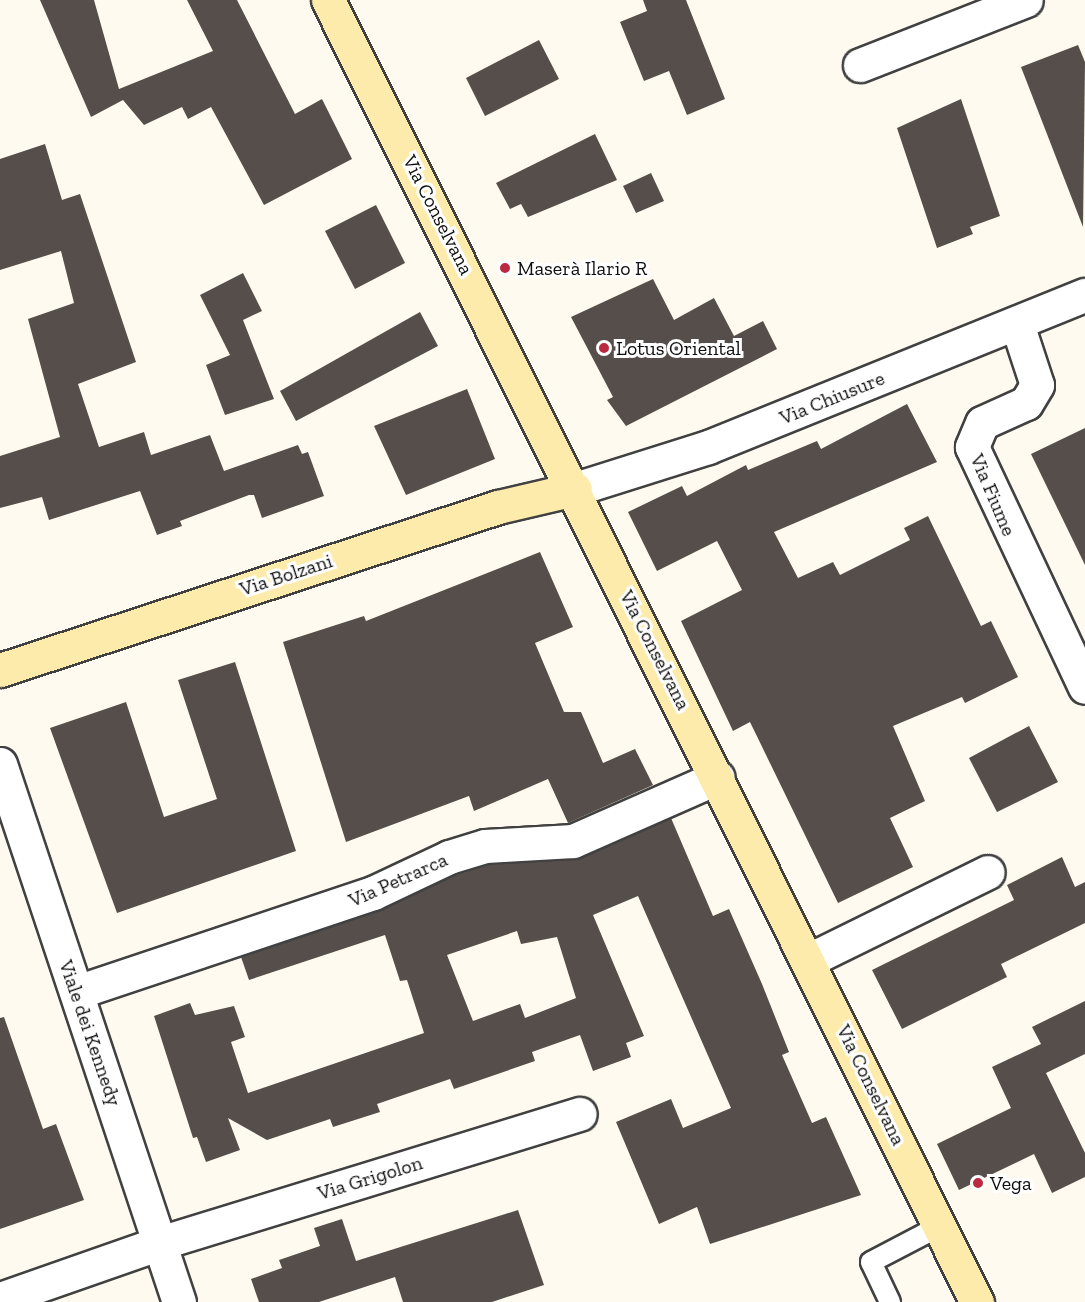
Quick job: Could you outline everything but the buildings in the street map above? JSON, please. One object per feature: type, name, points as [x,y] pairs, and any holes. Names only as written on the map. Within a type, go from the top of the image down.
[{"type":"main road","name":"Via Conselvana","points":[[328,0],[575,489],[977,1302]]},
{"type":"main road","name":"Via Bolzani","points":[[0,670],[477,514],[575,489]]},
{"type":"street","points":[[860,65],[1026,0]]},
{"type":"street","name":"Via Chiusure","points":[[575,489],[708,447],[1085,295]]},
{"type":"street","name":"Via Fiume","points":[[1017,324],[1037,385],[1026,404],[982,423],[972,447],[1085,687]]},
{"type":"street","name":"Viale dei Kennedy","points":[[0,764],[179,1302]]},
{"type":"street","name":"Via Petrarca","points":[[76,992],[373,894],[449,856],[485,846],[573,841],[718,777]]},
{"type":"street","points":[[809,960],[988,872]]},
{"type":"street","name":"Via Grigolon","points":[[0,1299],[160,1243],[580,1114]]},
{"type":"lane","points":[[890,1302],[871,1262],[940,1226]]},
{"type":"place","name":"Maserà Ilario R","points":[[505,268]]},
{"type":"place","name":"Lotus Oriental","points":[[604,348]]},
{"type":"place","name":"Vega","points":[[978,1183]]}]
